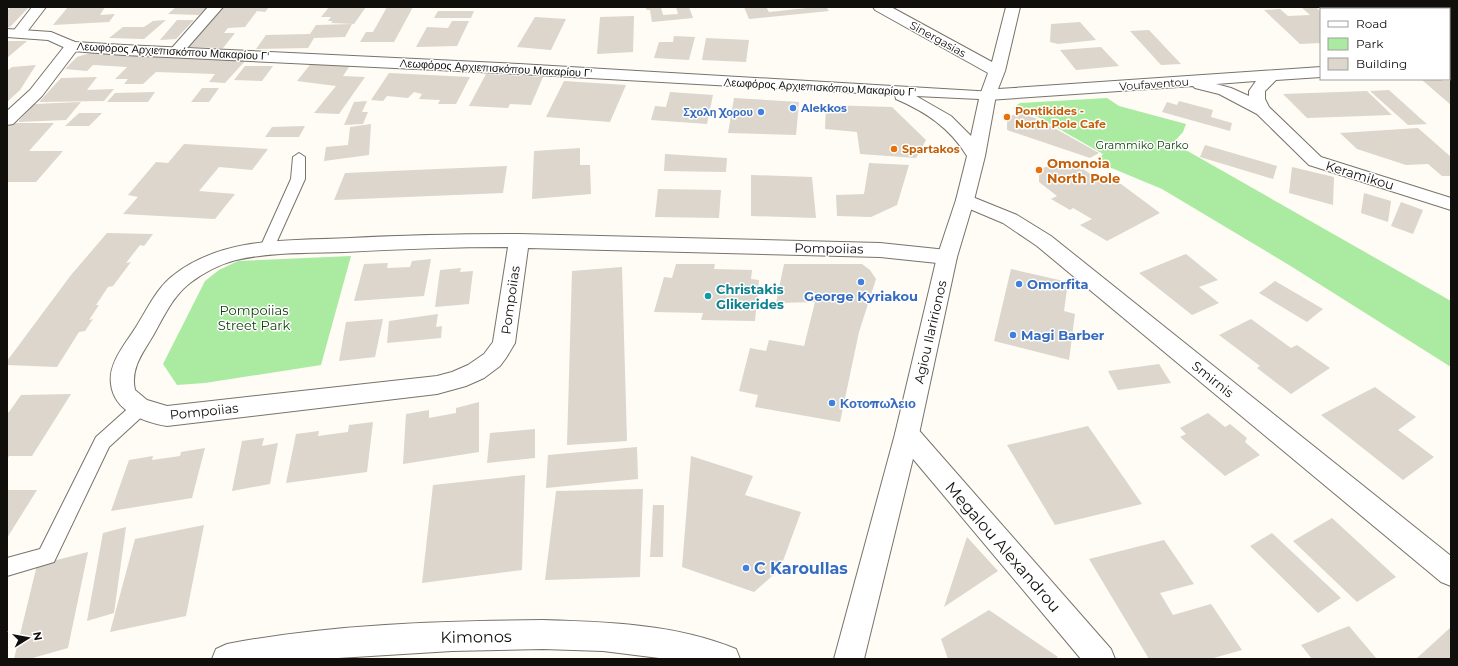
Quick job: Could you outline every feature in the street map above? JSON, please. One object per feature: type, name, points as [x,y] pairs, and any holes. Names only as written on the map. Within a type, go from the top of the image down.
[{"type":"street","points":[[13,34],[39,7]]},
{"type":"street","points":[[176,52],[216,7]]},
{"type":"street","name":"Sinergasias","points":[[880,7],[996,71]]},
{"type":"street","name":"Agiou Ilaririonos","points":[[849,659],[907,434],[947,258],[965,200],[976,156],[988,96],[1013,7]]},
{"type":"street","name":"Λεωφόρος Αρχιεπισκόπου Μακαρίου Γ'","points":[[13,34],[51,36],[72,46],[519,68],[988,96]]},
{"type":"street","points":[[7,120],[36,93],[72,46]]},
{"type":"street","name":"Voufaventou","points":[[988,96],[1320,72]]},
{"type":"street","name":"Keramikou","points":[[1263,110],[1256,96],[1262,83],[1272,76]]},
{"type":"street","name":"Keramikou","points":[[1191,82],[1225,91],[1263,110],[1315,161],[1451,204]]},
{"type":"street","points":[[884,90],[913,100],[935,111],[959,130],[968,140],[976,156]]},
{"type":"street","name":"Smirnis","points":[[965,200],[1010,219],[1044,241],[1451,573]]},
{"type":"street","name":"Pompoiias","points":[[519,241],[504,343],[498,354],[488,364],[464,378],[438,385],[168,416],[151,414],[140,408],[128,398],[122,387],[121,378],[124,365],[163,299],[182,279],[207,264],[238,253],[416,241],[519,241],[880,250],[947,258]]},
{"type":"street","name":"Megalou Alexandrou","points":[[907,434],[1100,659]]},
{"type":"street","name":"Kimonos","points":[[227,659],[289,649],[348,643],[488,636],[579,636],[626,639],[665,644],[725,659]]},
{"type":"lane","points":[[266,250],[298,179],[299,157]]},
{"type":"lane","points":[[7,567],[47,556],[102,442],[140,408]]},
{"type":"green space","name":"Grammiko Parko","points":[[1107,98],[1119,106],[1186,124],[1183,132],[1174,142],[1177,145],[1451,301],[1451,367],[1289,265],[1162,189],[1097,162],[1103,154],[1040,118],[1013,108],[1020,103]]},
{"type":"green space","name":"Pompoiias Street Park","points":[[351,256],[321,365],[205,383],[177,385],[163,364],[205,281],[219,270],[238,261]]},
{"type":"building","points":[[11,7],[29,7],[10,27],[7,27],[7,10]]},
{"type":"building","points":[[68,7],[105,7],[100,15],[115,14],[109,22],[53,25]]},
{"type":"building","points":[[176,7],[207,7],[199,15],[168,14]]},
{"type":"building","points":[[221,7],[269,7],[265,12],[257,11],[245,27],[228,28],[224,33],[235,33],[223,48],[187,47]]},
{"type":"building","points":[[329,7],[366,7],[354,24],[331,23],[333,21],[328,21],[331,17],[321,17]]},
{"type":"building","points":[[387,7],[413,7],[394,42],[360,42],[366,32],[373,32]]},
{"type":"building","points":[[645,7],[661,7],[663,15],[678,14],[676,7],[689,7],[693,18],[652,22],[650,10],[647,10]]},
{"type":"building","points":[[744,7],[766,7],[769,12],[807,8],[804,7],[826,7],[829,11],[749,19]]},
{"type":"building","points":[[1301,7],[1316,7],[1320,11],[1320,43],[1300,44],[1264,10],[1280,9],[1288,16],[1310,15]]},
{"type":"building","points":[[1378,7],[1406,8],[1380,8]]},
{"type":"building","points":[[438,11],[474,11],[471,18],[434,18]]},
{"type":"building","points":[[634,16],[633,52],[597,54],[600,17]]},
{"type":"building","points":[[535,17],[566,19],[551,50],[517,47]]},
{"type":"building","points":[[166,20],[144,39],[109,38],[123,27],[144,27],[153,21]]},
{"type":"building","points":[[177,20],[194,20],[176,39],[160,40]]},
{"type":"building","points":[[452,21],[469,21],[457,46],[416,47],[427,27],[448,28]]},
{"type":"building","points":[[1080,22],[1096,40],[1058,44],[1050,42],[1051,24]]},
{"type":"building","points":[[352,24],[345,37],[314,38],[308,48],[256,49],[266,35],[310,34],[316,25]]},
{"type":"building","points":[[1149,30],[1181,64],[1161,65],[1130,31]]},
{"type":"building","points":[[674,36],[695,37],[689,60],[654,58],[659,42],[673,42]]},
{"type":"building","points":[[706,38],[749,40],[746,62],[702,60]]},
{"type":"building","points":[[7,41],[27,41],[7,58]]},
{"type":"building","points":[[1101,47],[1119,66],[1076,70],[1060,50]]},
{"type":"building","points":[[93,52],[246,60],[225,83],[209,82],[215,74],[156,72],[143,84],[124,84],[128,79],[115,79],[127,67],[93,65],[87,71],[65,69],[77,57]]},
{"type":"building","points":[[313,61],[351,64],[343,76],[365,77],[339,114],[314,113],[336,86],[297,81]]},
{"type":"building","points":[[36,65],[20,90],[7,102],[7,71],[12,67]]},
{"type":"building","points":[[245,66],[273,66],[262,81],[234,80]]},
{"type":"building","points":[[389,73],[470,77],[456,104],[438,104],[440,100],[419,99],[422,94],[414,92],[408,98],[387,96],[383,101],[371,100]]},
{"type":"building","points":[[486,74],[543,77],[531,105],[510,104],[508,108],[469,106]]},
{"type":"building","points":[[97,77],[87,90],[114,89],[104,101],[39,102],[61,78]]},
{"type":"building","points":[[1422,80],[1451,81],[1451,105]]},
{"type":"building","points":[[564,81],[626,85],[610,122],[546,117]]},
{"type":"building","points":[[202,88],[219,88],[209,102],[191,102]]},
{"type":"building","points":[[1389,90],[1427,124],[1408,125],[1370,91]]},
{"type":"building","points":[[1367,91],[1392,115],[1307,118],[1283,94]]},
{"type":"building","points":[[155,92],[148,102],[107,102],[115,93]]},
{"type":"building","points":[[670,92],[713,95],[707,124],[651,120],[655,106],[666,107]]},
{"type":"building","points":[[734,98],[799,102],[796,135],[728,133]]},
{"type":"building","points":[[367,101],[362,112],[368,112],[363,124],[344,125],[354,102]]},
{"type":"building","points":[[1179,101],[1213,110],[1211,117],[1232,123],[1230,131],[1162,112],[1167,102],[1177,105]]},
{"type":"building","points":[[81,102],[66,120],[18,122],[34,104]]},
{"type":"building","points":[[826,105],[892,107],[926,140],[916,158],[860,154],[857,132],[825,129]]},
{"type":"building","points":[[79,113],[102,113],[89,126],[65,126]]},
{"type":"building","points":[[1020,113],[1038,119],[1099,153],[1090,158],[1007,130],[1007,117]]},
{"type":"building","points":[[11,123],[54,123],[29,151],[63,151],[36,182],[7,182],[7,128]]},
{"type":"building","points":[[371,124],[369,155],[324,161],[326,147],[348,145],[350,127]]},
{"type":"building","points":[[305,126],[299,137],[265,137],[272,127]]},
{"type":"building","points":[[1418,128],[1451,157],[1451,176],[1442,176],[1428,164],[1406,165],[1357,149],[1340,133]]},
{"type":"building","points":[[184,144],[268,149],[252,170],[219,167],[199,191],[235,194],[215,219],[123,214],[138,197],[128,195],[156,162],[168,163]]},
{"type":"building","points":[[1205,145],[1277,166],[1273,179],[1200,157]]},
{"type":"building","points":[[580,148],[580,165],[590,165],[591,194],[532,199],[534,151]]},
{"type":"building","points":[[665,154],[727,158],[726,172],[664,171]]},
{"type":"building","points":[[869,163],[909,165],[897,205],[871,217],[837,216],[836,195],[864,194]]},
{"type":"building","points":[[1054,163],[1079,166],[1096,178],[1121,184],[1160,213],[1107,241],[1080,225],[1092,219],[1073,208],[1070,210],[1051,199],[1057,196],[1039,182],[1039,170]]},
{"type":"building","points":[[507,166],[503,193],[334,200],[345,173]]},
{"type":"building","points":[[1292,167],[1334,177],[1333,205],[1289,193]]},
{"type":"building","points":[[751,175],[812,177],[816,218],[751,216]]},
{"type":"building","points":[[658,189],[721,190],[719,218],[655,217]]},
{"type":"building","points":[[1364,193],[1391,201],[1388,222],[1361,213]]},
{"type":"building","points":[[1401,202],[1423,210],[1413,234],[1391,226]]},
{"type":"building","points":[[107,233],[153,234],[144,246],[140,245],[126,263],[131,262],[113,286],[108,287],[96,305],[99,305],[89,320],[93,319],[85,331],[79,332],[57,367],[7,365],[7,361],[71,275]]},
{"type":"building","points":[[1186,254],[1218,280],[1199,287],[1219,303],[1192,315],[1139,273]]},
{"type":"building","points":[[431,259],[424,296],[354,301],[364,264],[388,263],[387,268],[410,267],[412,261]]},
{"type":"building","name":"Christakis Glikerides","points":[[676,264],[715,264],[714,269],[752,270],[751,279],[759,280],[755,321],[701,320],[703,313],[654,312],[664,277],[672,278]]},
{"type":"building","points":[[784,264],[862,264],[870,270],[876,279],[859,332],[840,422],[755,407],[758,395],[739,391],[750,348],[766,351],[769,340],[804,346],[815,302],[776,303]]},
{"type":"building","points":[[622,267],[627,441],[567,445],[572,271]]},
{"type":"building","points":[[461,268],[460,272],[473,271],[469,304],[435,307],[440,270]]},
{"type":"building","points":[[1011,269],[1068,282],[1064,311],[1075,314],[1069,360],[994,341]]},
{"type":"building","points":[[1275,281],[1323,309],[1307,322],[1259,293]]},
{"type":"building","points":[[438,314],[436,327],[442,326],[441,338],[387,343],[389,321]]},
{"type":"building","points":[[383,319],[375,357],[339,361],[346,322]]},
{"type":"building","points":[[1251,319],[1291,348],[1297,345],[1330,368],[1291,394],[1257,368],[1260,366],[1219,335]]},
{"type":"building","points":[[1159,364],[1171,383],[1118,390],[1108,371]]},
{"type":"building","points":[[1375,387],[1416,417],[1398,430],[1434,457],[1403,480],[1321,415]]},
{"type":"building","points":[[71,394],[32,456],[9,456],[7,459],[7,412],[9,412],[21,395]]},
{"type":"building","points":[[479,402],[479,452],[403,464],[406,414],[429,410],[429,418],[456,413],[456,408]]},
{"type":"building","points":[[1208,413],[1225,427],[1230,424],[1247,438],[1245,442],[1260,455],[1225,476],[1180,437],[1186,434],[1180,428]]},
{"type":"building","points":[[373,422],[367,472],[286,483],[296,434],[319,431],[318,436],[348,432],[349,425]]},
{"type":"building","points":[[1088,426],[1142,504],[1055,525],[1007,445]]},
{"type":"building","points":[[535,429],[535,458],[487,463],[490,433]]},
{"type":"building","points":[[264,438],[262,446],[278,443],[270,484],[232,491],[242,441]]},
{"type":"building","points":[[637,447],[638,479],[546,488],[548,455]]},
{"type":"building","points":[[205,448],[192,498],[111,511],[129,460],[153,456],[152,460],[180,456],[181,452]]},
{"type":"building","points":[[691,456],[753,476],[745,495],[801,512],[780,569],[754,592],[682,567]]},
{"type":"building","points":[[525,475],[522,570],[422,583],[433,485]]},
{"type":"building","points":[[643,489],[640,577],[545,580],[556,491]]},
{"type":"building","points":[[7,490],[37,490],[7,538]]},
{"type":"building","points":[[653,505],[664,505],[663,557],[650,557]]},
{"type":"building","points":[[1332,518],[1396,577],[1357,602],[1293,541]]},
{"type":"building","points":[[204,525],[186,616],[110,632],[135,539]]},
{"type":"building","points":[[126,527],[114,613],[87,621],[103,533]]},
{"type":"building","points":[[1272,533],[1341,598],[1318,613],[1250,546]]},
{"type":"building","points":[[967,537],[998,571],[944,607]]},
{"type":"building","points":[[1164,540],[1194,584],[1160,593],[1173,615],[1211,604],[1242,650],[1210,659],[1149,659],[1089,559]]},
{"type":"building","points":[[88,552],[68,648],[29,659],[14,659],[37,565]]},
{"type":"building","points":[[989,610],[1058,657],[1055,659],[948,659],[941,639]]},
{"type":"building","points":[[1349,626],[1376,658],[1312,659],[1301,645]]},
{"type":"building","points":[[1451,627],[1451,659],[1416,659]]},
{"type":"place","name":"Alekkos","points":[[793,108]]},
{"type":"place","name":"Σχολη Χορου","points":[[761,112]]},
{"type":"place","name":"Pontikides - North Pole Cafe","points":[[1007,117]]},
{"type":"place","name":"Spartakos","points":[[894,149]]},
{"type":"place","name":"Omonoia North Pole","points":[[1039,170]]},
{"type":"place","name":"George Kyriakou","points":[[861,282]]},
{"type":"place","name":"Omorfita","points":[[1019,284]]},
{"type":"place","name":"Christakis Glikerides","points":[[708,296]]},
{"type":"place","name":"Magi Barber","points":[[1013,335]]},
{"type":"place","name":"Κοτοπωλειο","points":[[832,403]]},
{"type":"place","name":"C Karoullas","points":[[746,568]]}]
